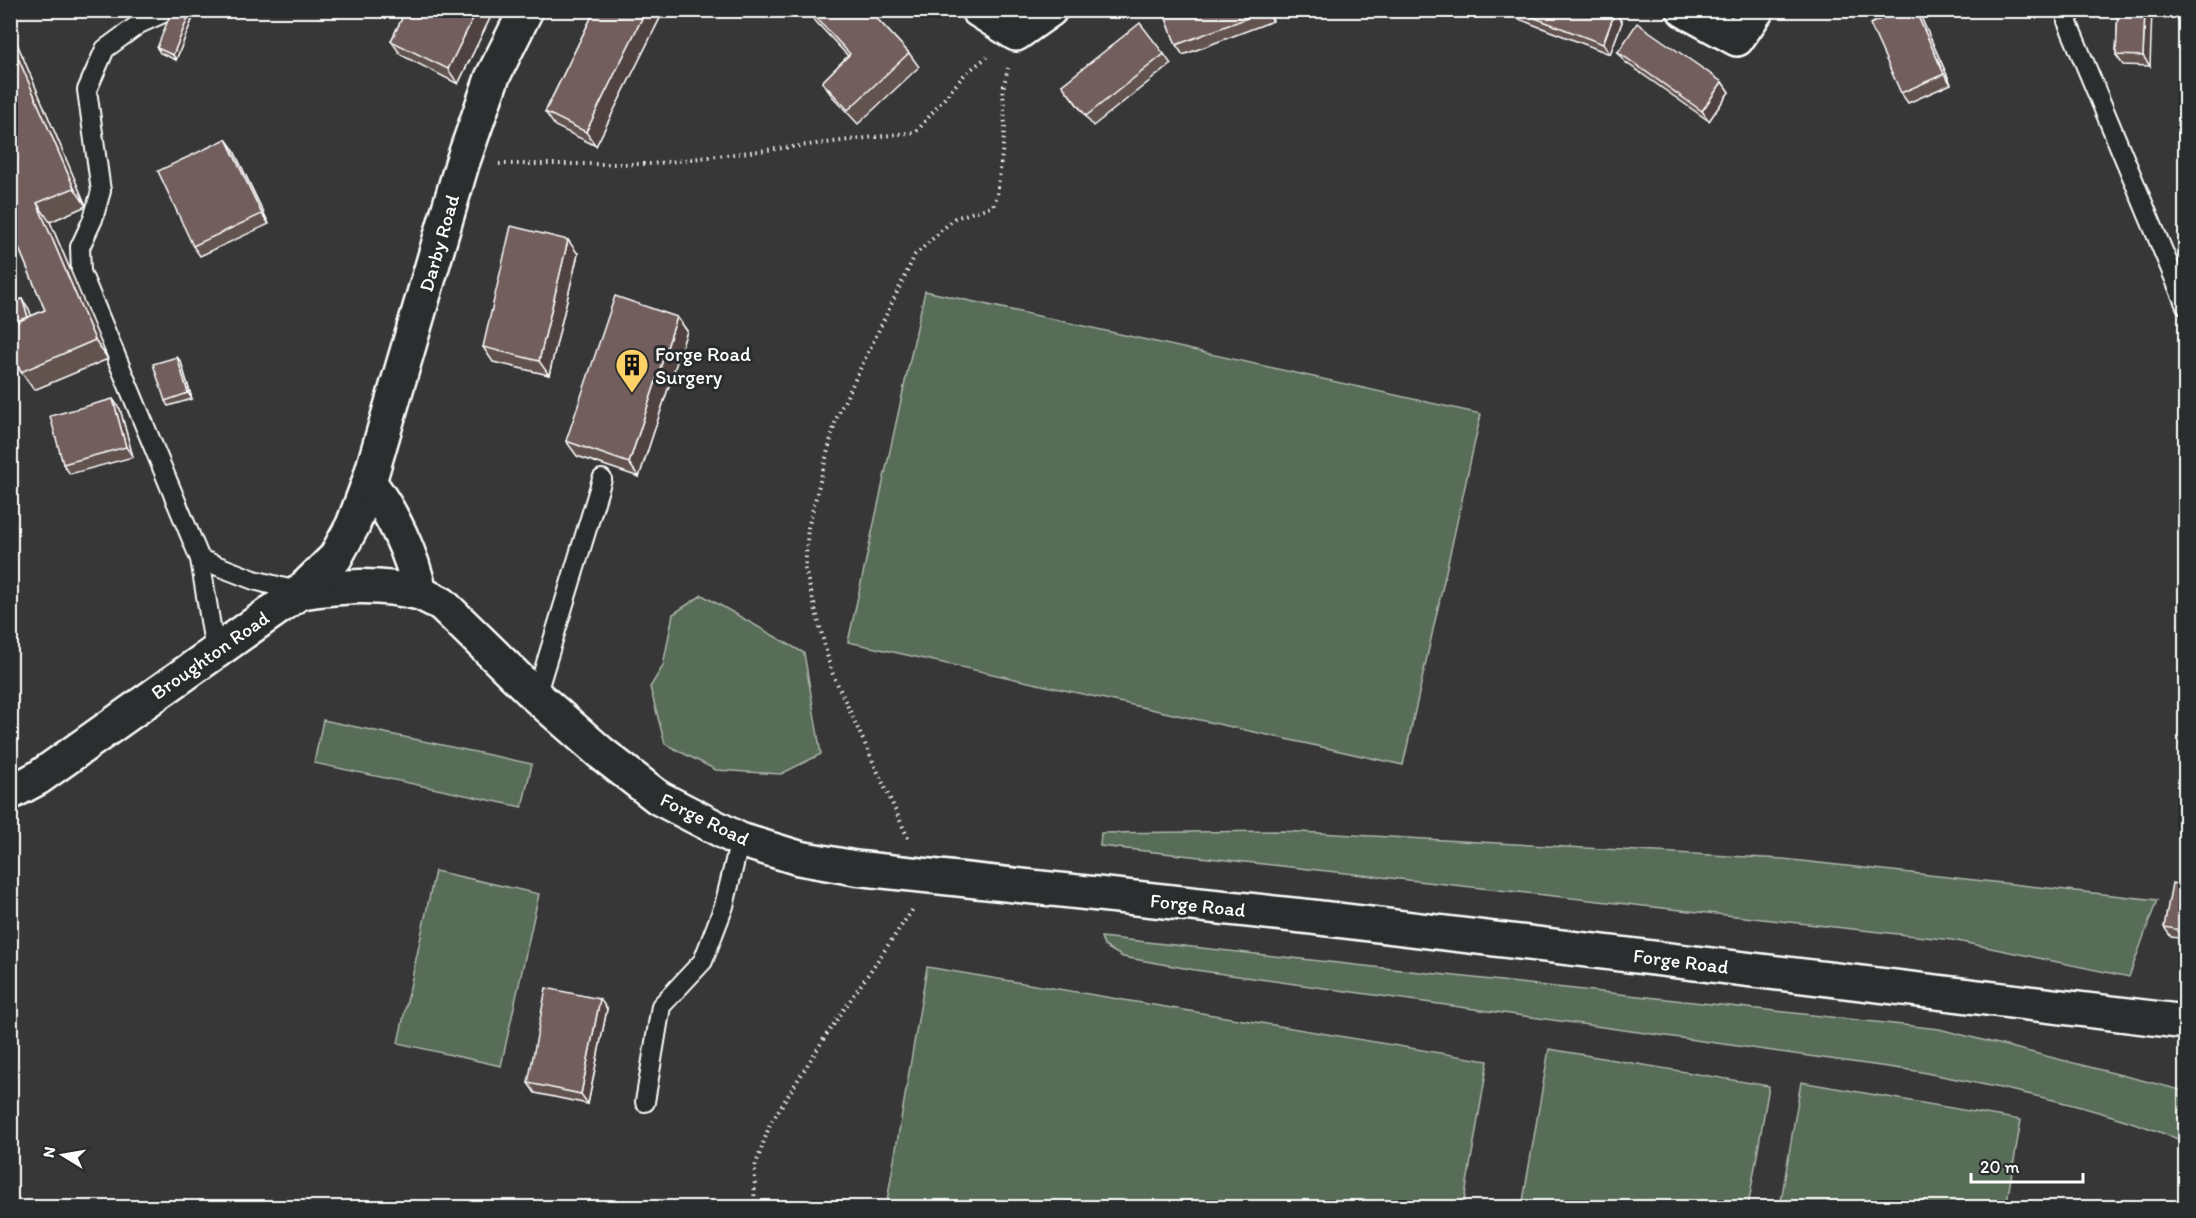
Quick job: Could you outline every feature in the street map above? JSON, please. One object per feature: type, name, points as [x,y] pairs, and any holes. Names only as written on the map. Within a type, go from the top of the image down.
[{"type":"street","name":"Darby Road","points":[[369,482],[462,164],[492,78],[526,10]]},
{"type":"street","points":[[978,10],[1016,34],[1050,10]]},
{"type":"street","points":[[1684,10],[1737,39],[1757,10]]},
{"type":"street","points":[[369,482],[384,501],[415,569],[420,593]]},
{"type":"street","name":"Broughton Road","points":[[10,793],[38,778],[300,592],[335,558],[353,525],[369,482]]},
{"type":"street","name":"Forge Road","points":[[300,592],[369,585],[393,587],[420,593],[442,604],[536,696],[601,753],[659,798],[740,840],[799,858],[855,868],[1312,917],[2186,1022]]},
{"type":"lane","points":[[170,10],[139,24],[105,49],[87,90],[101,191],[93,219],[80,247],[81,272],[201,559],[215,651]]},
{"type":"lane","points":[[2073,10],[2067,21],[2186,306]]},
{"type":"lane","points":[[536,696],[602,479]]},
{"type":"lane","points":[[201,559],[254,580],[300,592]]},
{"type":"lane","points":[[645,1102],[661,1006],[703,961],[724,906],[740,840]]},
{"type":"path","points":[[462,164],[651,164],[916,132],[965,74],[1016,34]]},
{"type":"path","points":[[754,1208],[755,1167],[770,1124],[825,1037],[911,914],[925,875],[831,670],[805,569],[808,528],[836,419],[915,255],[955,218],[993,206],[997,196],[1005,128],[1003,89],[1016,34]]},
{"type":"green space","points":[[925,291],[1481,414],[1403,765],[848,642]]},
{"type":"green space","points":[[702,595],[804,653],[821,754],[781,774],[716,770],[665,744],[650,687],[663,666],[673,614]]},
{"type":"green space","points":[[323,720],[532,764],[522,807],[314,763]]},
{"type":"green space","points":[[1282,831],[1783,859],[2157,900],[2129,977],[1952,940],[1100,846],[1101,833]]},
{"type":"green space","points":[[435,871],[539,894],[501,1066],[398,1043]]},
{"type":"green space","points":[[1101,937],[1939,1029],[2185,1091],[2185,1142],[2153,1129],[2086,1108],[1916,1071],[1195,970],[1123,957],[1104,946]]},
{"type":"green space","points":[[927,967],[1488,1061],[1463,1207],[886,1207]]},
{"type":"green space","points":[[1549,1049],[1769,1086],[1748,1207],[1522,1207]]},
{"type":"green space","points":[[1801,1082],[2021,1120],[2006,1207],[1780,1207]]},
{"type":"building","points":[[172,10],[189,15],[173,55],[157,48]]},
{"type":"building","points":[[406,10],[477,10],[448,69],[391,41]]},
{"type":"building","points":[[595,10],[646,10],[586,132],[545,112]]},
{"type":"building","points":[[809,10],[869,10],[909,53],[848,110],[822,82],[850,54]]},
{"type":"building","points":[[1163,10],[1266,10],[1266,11],[1176,45]]},
{"type":"building","points":[[1514,10],[1612,10],[1615,12],[1603,44]]},
{"type":"building","points":[[1900,10],[1915,10],[1944,74],[1901,93],[1870,24]]},
{"type":"building","points":[[2118,10],[2145,10],[2143,56],[2116,55]]},
{"type":"building","points":[[1140,23],[1164,54],[1086,116],[1062,85]]},
{"type":"building","points":[[1637,23],[1722,82],[1702,111],[1618,52]]},
{"type":"building","points":[[10,39],[74,188],[37,203],[95,340],[21,372],[10,347],[10,325],[45,310],[10,227]]},
{"type":"building","points":[[226,139],[262,214],[193,246],[158,171]]},
{"type":"building","points":[[511,226],[568,240],[539,361],[483,347]]},
{"type":"building","name":"Forge Road Surgery","points":[[615,296],[677,317],[629,463],[566,441]]},
{"type":"building","points":[[22,299],[28,317],[10,323],[10,303]]},
{"type":"building","points":[[177,357],[188,393],[165,401],[153,364]]},
{"type":"building","points":[[113,399],[126,447],[63,464],[50,416]]},
{"type":"building","points":[[2172,883],[2186,886],[2186,931],[2164,927]]},
{"type":"building","points":[[546,988],[600,999],[581,1094],[528,1083]]},
{"type":"place","name":"Forge Road Surgery","points":[[632,394]]}]
